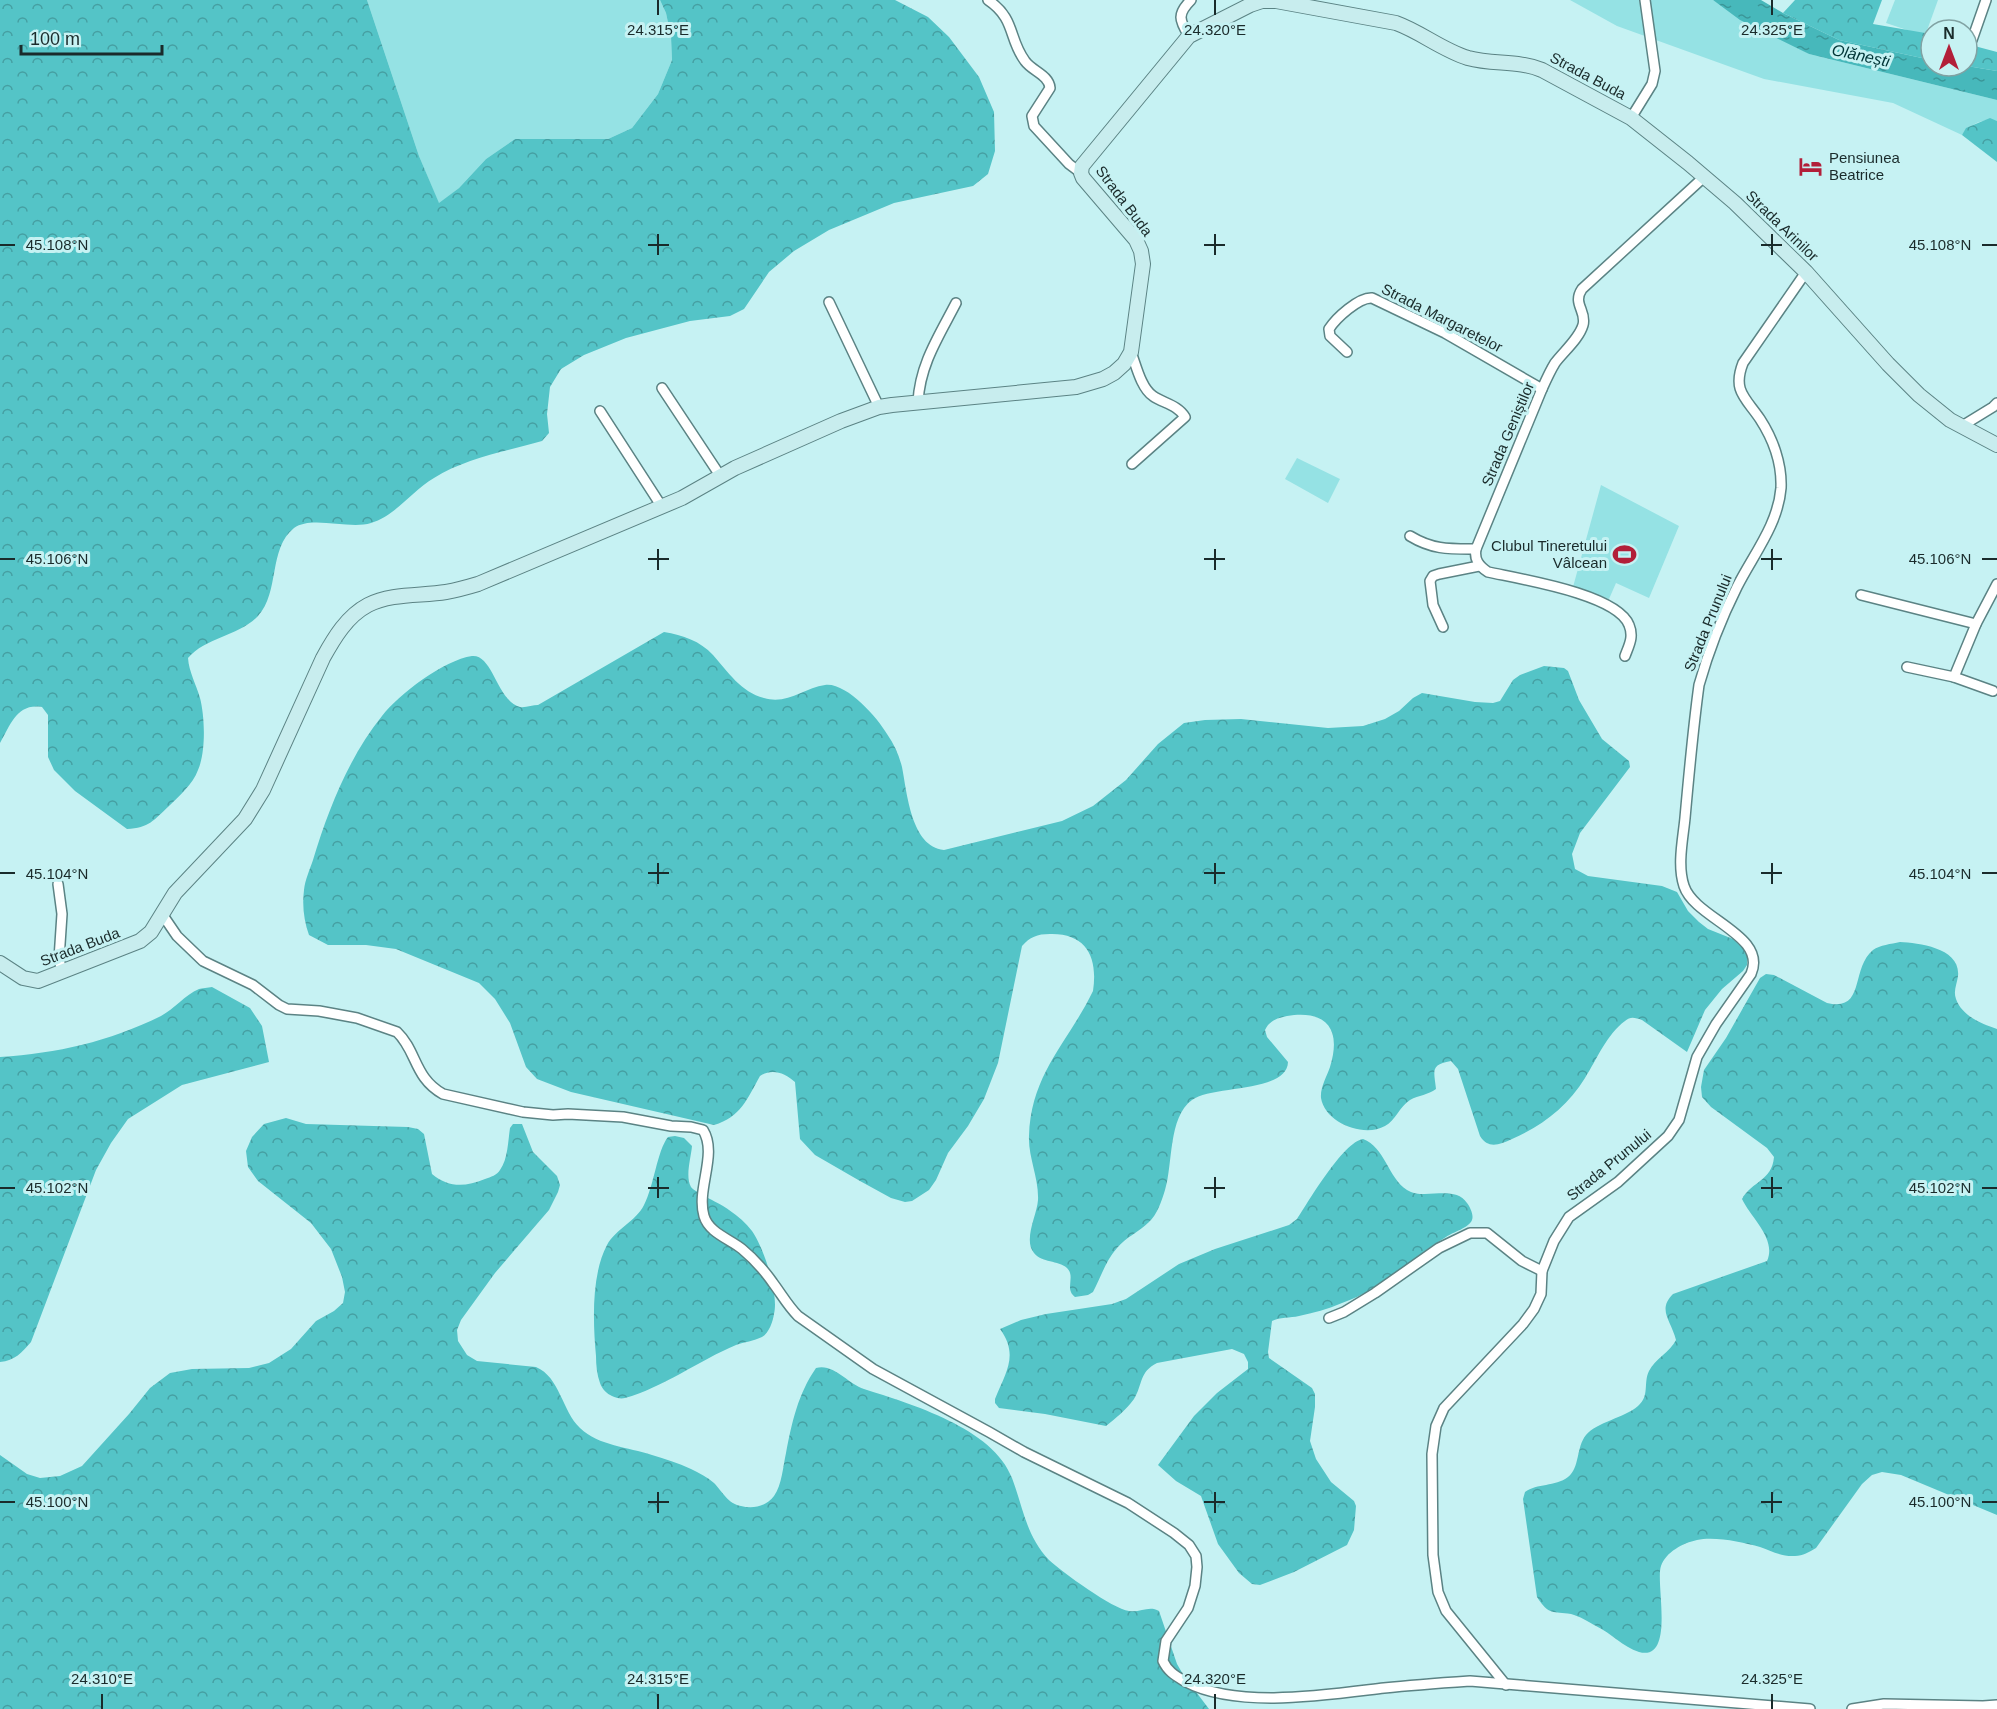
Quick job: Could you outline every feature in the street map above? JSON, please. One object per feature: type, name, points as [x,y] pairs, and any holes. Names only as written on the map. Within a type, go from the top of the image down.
[{"type":"street","points":[[988,0],[1006,17],[1023,59],[1031,69],[1050,83],[1050,88],[1032,116],[1034,126],[1081,173]]},
{"type":"street","points":[[1189,36],[1180,19],[1182,11],[1191,0]]},
{"type":"street","points":[[1631,118],[1652,84],[1655,71],[1645,0]]},
{"type":"street","points":[[1979,20],[1986,0]]},
{"type":"street","name":"Strada Buda","points":[[1131,352],[1143,264],[1141,251],[1128,229],[1087,184],[1081,173],[1086,160],[1189,36],[1250,5],[1262,1],[1276,1],[1396,23],[1411,28],[1454,53],[1466,57],[1485,61],[1515,62],[1542,70],[1631,118]]},
{"type":"street","name":"Strada Arinilor","points":[[1631,118],[1735,203],[1806,272],[1888,364],[1919,395],[1937,410],[1997,445]]},
{"type":"street","name":"Strada Geniștilor","points":[[1476,549],[1542,389],[1554,365],[1584,323],[1577,300],[1582,289],[1704,177]]},
{"type":"street","name":"Strada Prunului","points":[[1506,1685],[1446,1611],[1438,1592],[1433,1555],[1432,1454],[1436,1426],[1444,1408],[1523,1324],[1534,1309],[1541,1294],[1542,1271],[1554,1241],[1569,1217],[1618,1182],[1668,1136],[1679,1120],[1701,1049],[1755,966],[1754,957],[1741,939],[1694,903],[1684,886],[1682,849],[1699,685],[1736,590],[1777,514],[1781,490],[1781,471],[1773,443],[1761,420],[1742,395],[1739,373],[1743,363],[1806,272]]},
{"type":"street","name":"Strada Margaretelor","points":[[1347,352],[1330,336],[1329,329],[1357,303],[1372,298],[1445,333],[1542,389]]},
{"type":"street","points":[[829,302],[879,408]]},
{"type":"street","points":[[918,402],[923,367],[956,303]]},
{"type":"street","points":[[1131,352],[1124,364],[1114,373],[1103,379],[1076,387],[918,402],[879,408],[801,437],[697,491],[478,585],[449,592],[384,599],[359,610],[342,628],[323,658],[255,804],[245,819],[175,893],[162,914],[177,936],[203,961],[253,985],[279,1005],[287,1009],[320,1011],[357,1018],[397,1032],[423,1077],[443,1094],[523,1112],[622,1117],[703,1130],[708,1138],[709,1150],[702,1203],[708,1225],[736,1244],[758,1263],[798,1316],[873,1369],[1024,1452],[1128,1503],[1189,1545],[1196,1556],[1195,1586],[1188,1608],[1166,1641],[1163,1660],[1172,1674],[1194,1687],[1239,1698],[1258,1700],[1470,1682],[1810,1709]]},
{"type":"street","points":[[1131,352],[1150,395],[1170,404],[1185,417],[1132,464]]},
{"type":"street","points":[[662,388],[721,477]]},
{"type":"street","points":[[1962,426],[1993,408],[1997,403]]},
{"type":"street","points":[[600,411],[662,507]]},
{"type":"street","points":[[1410,536],[1434,548],[1476,549],[1475,555],[1479,566],[1488,572],[1539,583],[1606,603],[1628,622],[1632,639],[1625,656]]},
{"type":"street","points":[[1443,627],[1433,605],[1430,581],[1433,576],[1439,574],[1479,566]]},
{"type":"street","points":[[1954,677],[1976,624],[1997,584]]},
{"type":"street","points":[[1861,596],[1976,624]]},
{"type":"street","points":[[1907,667],[1954,677],[1993,691]]},
{"type":"street","points":[[57,884],[62,914],[59,959],[62,972]]},
{"type":"street","name":"Strada Buda","points":[[0,963],[31,981],[46,979],[140,941],[151,932],[162,914]]},
{"type":"street","points":[[1329,1318],[1344,1312],[1375,1293],[1438,1248],[1470,1233],[1488,1233],[1522,1261],[1542,1271]]},
{"type":"street","points":[[1852,1709],[1884,1704],[1997,1705]]},
{"type":"shaded area","points":[[367,0],[660,0],[666,13],[671,37],[672,60],[658,94],[632,128],[608,139],[515,139],[486,159],[459,188],[439,204],[419,156]]},
{"type":"shaded area","points":[[1570,0],[1713,0],[1809,54],[1997,100],[1997,121],[1987,120],[1977,123],[1962,135],[1893,103],[1764,79],[1617,26]]},
{"type":"shaded area","points":[[1895,0],[1938,0],[1932,18],[1919,18],[1919,34],[1886,23]]},
{"type":"shaded area","points":[[1297,458],[1340,479],[1328,503],[1285,479]]},
{"type":"shaded area","name":"Clubul Tineretului Vâlcean","points":[[1601,485],[1679,526],[1649,598],[1616,583],[1609,599],[1573,587]]},
{"type":"green space","points":[[0,0],[367,0],[419,156],[439,203],[459,188],[486,159],[515,139],[608,139],[632,128],[658,94],[672,60],[671,37],[666,13],[660,0],[895,0],[928,17],[949,37],[979,77],[994,112],[995,151],[988,174],[973,186],[894,203],[829,230],[794,251],[769,272],[744,309],[730,316],[690,321],[626,338],[584,355],[561,369],[550,387],[547,414],[549,433],[542,441],[486,456],[446,471],[426,483],[380,520],[362,525],[311,523],[294,528],[280,547],[269,595],[258,616],[242,628],[204,645],[188,658],[200,698],[204,724],[201,763],[196,775],[185,790],[155,819],[141,827],[127,829],[75,791],[54,770],[48,757],[48,715],[42,707],[26,708],[16,716],[0,743]]},
{"type":"green space","points":[[1795,0],[1882,0],[1873,24],[1919,32],[1919,57],[1839,40],[1783,13]]},
{"type":"green space","points":[[1979,47],[1997,52],[1997,71],[1979,68]]},
{"type":"green space","points":[[1990,118],[1997,121],[1997,162],[1962,135],[1966,128]]},
{"type":"green space","points":[[664,632],[697,642],[713,655],[742,686],[764,698],[772,700],[788,698],[825,685],[842,689],[860,702],[876,719],[894,746],[901,763],[912,817],[918,829],[933,847],[944,850],[1062,821],[1093,806],[1126,780],[1158,744],[1184,723],[1241,719],[1328,728],[1363,726],[1385,719],[1422,693],[1493,703],[1500,701],[1513,680],[1520,675],[1544,666],[1564,668],[1568,671],[1579,700],[1602,739],[1629,761],[1630,767],[1580,833],[1572,854],[1575,869],[1588,876],[1662,886],[1677,892],[1688,911],[1699,922],[1708,929],[1733,939],[1743,948],[1747,957],[1747,965],[1722,989],[1705,1010],[1687,1052],[1642,1020],[1629,1018],[1613,1033],[1571,1098],[1534,1128],[1494,1145],[1487,1143],[1480,1136],[1458,1069],[1451,1061],[1436,1067],[1436,1089],[1410,1100],[1385,1126],[1367,1130],[1357,1129],[1337,1121],[1324,1107],[1321,1098],[1333,1053],[1334,1042],[1328,1025],[1312,1016],[1287,1016],[1274,1020],[1265,1030],[1267,1037],[1288,1062],[1284,1072],[1275,1079],[1262,1084],[1202,1095],[1192,1100],[1184,1108],[1175,1129],[1167,1180],[1157,1211],[1149,1222],[1124,1241],[1113,1253],[1093,1292],[1075,1297],[1070,1290],[1070,1275],[1067,1268],[1037,1256],[1031,1248],[1030,1234],[1038,1192],[1029,1136],[1036,1094],[1052,1059],[1093,991],[1094,968],[1091,958],[1081,943],[1073,938],[1063,935],[1041,935],[1031,938],[1022,946],[998,1063],[984,1099],[948,1153],[929,1190],[912,1201],[905,1202],[891,1198],[815,1155],[800,1139],[795,1082],[783,1074],[769,1072],[760,1076],[747,1100],[737,1112],[723,1122],[714,1125],[571,1092],[537,1079],[526,1067],[510,1023],[495,999],[479,983],[396,949],[366,945],[328,945],[309,935],[303,902],[305,886],[325,822],[359,749],[382,716],[399,698],[436,671],[472,656],[479,657],[485,662],[512,703],[520,707],[538,705]]},
{"type":"green space","points":[[1900,942],[1937,949],[1953,959],[1957,967],[1955,993],[1959,1005],[1973,1018],[1997,1029],[1997,1515],[1901,1475],[1882,1472],[1872,1475],[1862,1484],[1816,1548],[1803,1555],[1786,1556],[1753,1545],[1720,1539],[1704,1539],[1686,1543],[1671,1552],[1663,1561],[1660,1575],[1661,1633],[1657,1645],[1650,1652],[1639,1652],[1584,1619],[1571,1614],[1552,1612],[1541,1603],[1537,1597],[1523,1499],[1525,1492],[1568,1477],[1572,1473],[1586,1435],[1632,1410],[1642,1402],[1649,1371],[1676,1340],[1666,1310],[1668,1300],[1673,1294],[1767,1261],[1769,1245],[1766,1237],[1742,1199],[1770,1171],[1774,1157],[1767,1148],[1711,1107],[1702,1097],[1701,1087],[1704,1070],[1726,1038],[1760,978],[1766,974],[1774,975],[1827,1003],[1839,1004],[1847,1001],[1853,995],[1866,958],[1873,950]]},
{"type":"green space","points":[[212,987],[250,1008],[262,1026],[269,1062],[182,1085],[128,1119],[96,1170],[31,1342],[14,1358],[0,1362],[0,1057],[42,1053],[82,1045],[122,1033],[161,1016],[194,992]]},
{"type":"green space","points":[[286,1118],[306,1124],[418,1129],[424,1134],[432,1174],[438,1179],[457,1185],[478,1182],[497,1173],[505,1161],[510,1128],[513,1124],[522,1124],[533,1152],[557,1176],[560,1185],[549,1210],[495,1273],[461,1320],[457,1330],[458,1341],[467,1355],[477,1361],[536,1367],[550,1378],[574,1421],[588,1434],[596,1439],[691,1469],[714,1483],[732,1503],[745,1507],[763,1505],[777,1492],[796,1409],[816,1368],[829,1368],[864,1389],[948,1420],[987,1445],[1002,1460],[1012,1478],[1030,1531],[1049,1560],[1088,1589],[1122,1609],[1159,1611],[1177,1664],[1209,1709],[0,1709],[0,1455],[27,1474],[40,1478],[60,1476],[82,1466],[150,1388],[170,1373],[192,1369],[249,1368],[269,1363],[291,1349],[316,1321],[343,1303],[345,1292],[342,1277],[331,1249],[311,1223],[258,1181],[248,1167],[246,1151],[252,1137],[264,1124]]},
{"type":"green space","points":[[668,1137],[684,1138],[692,1146],[688,1172],[691,1187],[736,1215],[750,1228],[757,1239],[766,1259],[772,1283],[775,1305],[772,1323],[769,1330],[756,1340],[722,1351],[667,1381],[639,1393],[617,1398],[603,1389],[597,1370],[594,1314],[598,1270],[611,1239],[636,1216],[644,1205],[664,1143]]},
{"type":"green space","points":[[1363,1139],[1382,1155],[1395,1178],[1407,1190],[1422,1194],[1455,1194],[1467,1203],[1472,1220],[1464,1228],[1433,1245],[1370,1290],[1320,1311],[1272,1321],[1269,1358],[1312,1388],[1315,1394],[1315,1407],[1310,1441],[1316,1459],[1331,1482],[1354,1501],[1356,1506],[1354,1530],[1347,1545],[1294,1572],[1260,1585],[1252,1584],[1239,1573],[1218,1544],[1201,1496],[1176,1481],[1158,1465],[1194,1416],[1217,1393],[1248,1369],[1248,1362],[1244,1354],[1232,1349],[1157,1363],[1144,1374],[1131,1403],[1106,1426],[999,1408],[995,1399],[1009,1364],[1010,1355],[1006,1338],[1000,1329],[1021,1320],[1046,1314],[1112,1304],[1126,1299],[1179,1264],[1215,1249],[1289,1225],[1297,1219],[1336,1161],[1346,1150]]},
{"type":"water","name":"Olănești","points":[[1713,0],[1761,0],[1839,40],[1919,57],[1919,78],[1979,78],[1979,68],[1997,71],[1997,100],[1809,54],[1740,20]]},
{"type":"place","name":"Pensiunea Beatrice","points":[[1811,167]]},
{"type":"place","name":"Clubul Tineretului Vâlcean","points":[[1625,555]]}]
